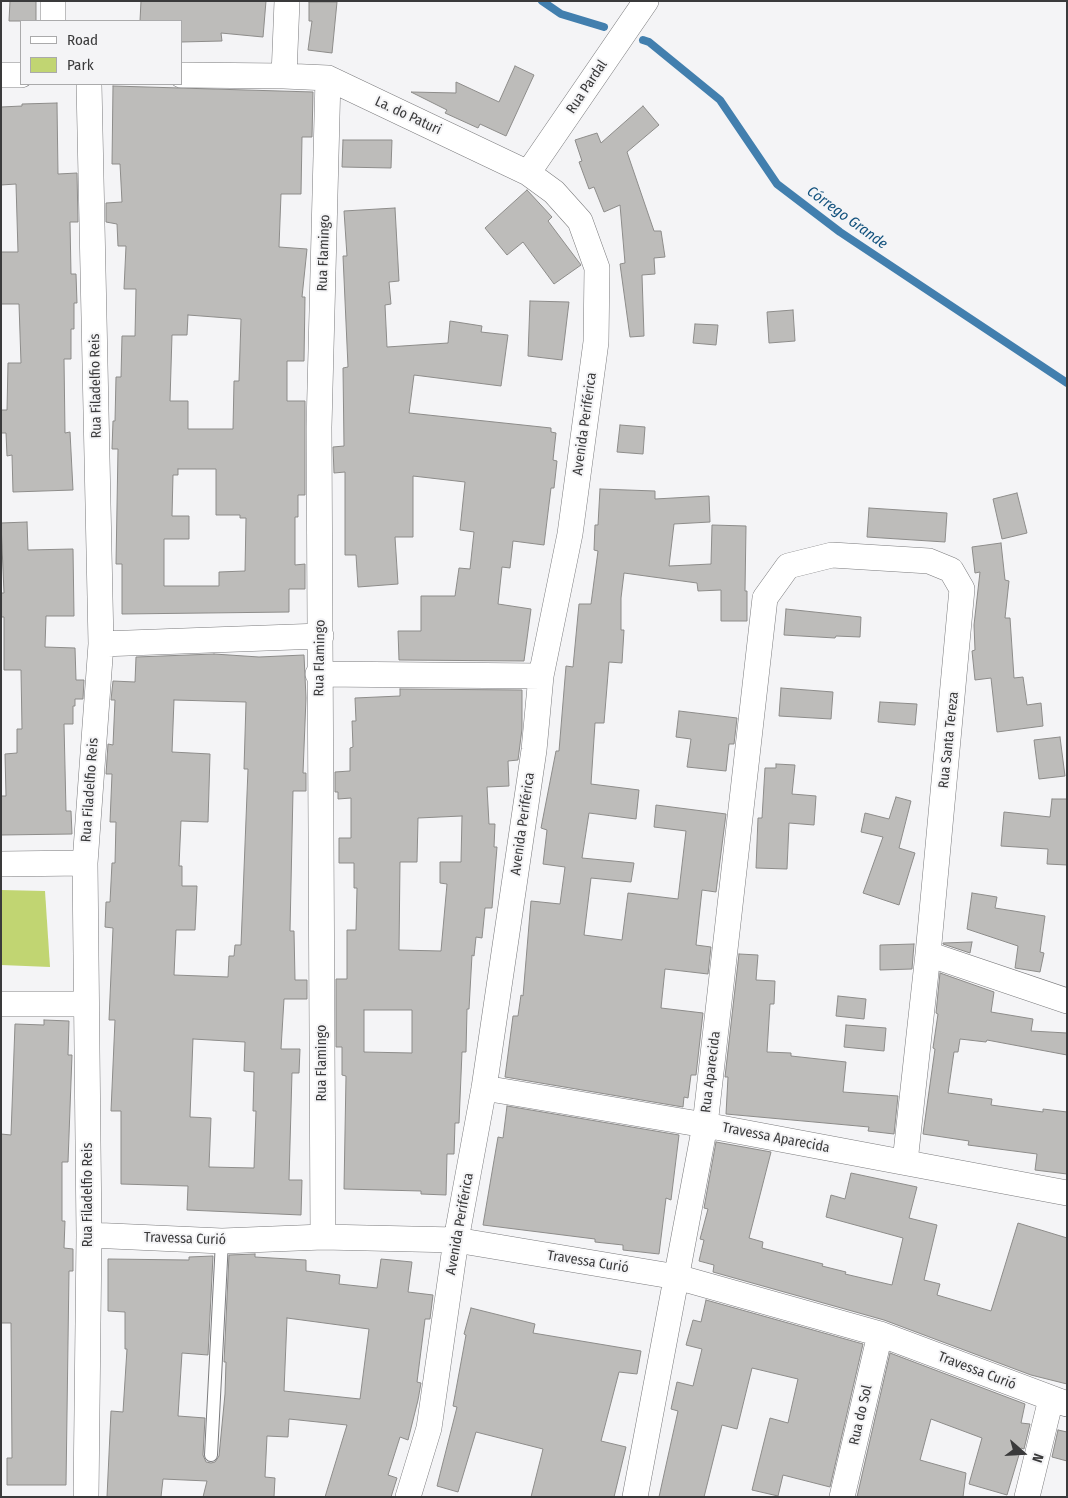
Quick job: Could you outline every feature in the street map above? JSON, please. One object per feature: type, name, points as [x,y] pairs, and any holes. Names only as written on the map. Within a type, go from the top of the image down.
[{"type":"street","points":[[53,1],[53,20]]},
{"type":"street","points":[[182,75],[284,76],[287,1]]},
{"type":"street","name":"Rua Pardal","points":[[528,174],[646,1]]},
{"type":"street","points":[[1,75],[20,75]]},
{"type":"street","name":"La. do Paturi","points":[[284,76],[328,78],[528,174]]},
{"type":"street","name":"Rua Flamingo","points":[[323,1237],[318,674],[321,636],[319,427],[328,78]]},
{"type":"street","name":"Rua Filadelfio Reis","points":[[86,1497],[89,1235],[85,862],[101,644],[89,85]]},
{"type":"street","name":"Avenida Periférica","points":[[408,1497],[429,1428],[456,1240],[484,1088],[534,750],[541,676],[570,534],[596,342],[597,268],[580,221],[554,192],[528,174]]},
{"type":"street","name":"Rua Santa Tereza","points":[[761,643],[765,598],[788,566],[832,555],[929,561],[951,570],[962,589],[928,954],[905,1162]]},
{"type":"street","points":[[101,644],[321,636]]},
{"type":"street","name":"Rua Aparecida","points":[[635,1497],[678,1277],[705,1125],[761,643]]},
{"type":"street","points":[[318,674],[541,676]]},
{"type":"street","points":[[1,864],[85,862]]},
{"type":"street","points":[[928,954],[1067,1001]]},
{"type":"street","points":[[1,1004],[86,1004]]},
{"type":"street","name":"Travessa Aparecida","points":[[484,1088],[705,1125],[1067,1193]]},
{"type":"street","name":"Travessa Curió","points":[[89,1235],[222,1241],[323,1237],[456,1240],[678,1277],[880,1334],[1059,1402]]},
{"type":"street","name":"Rua do Sol","points":[[842,1497],[880,1334]]},
{"type":"street","points":[[1027,1497],[1059,1402]]},
{"type":"lane","points":[[211,1455],[222,1241]]},
{"type":"green space","points":[[1,890],[45,891],[50,967],[1,965]]},
{"type":"building","points":[[10,1],[36,1],[36,20],[9,21]]},
{"type":"building","points":[[141,1],[266,1],[263,37],[221,33],[222,41],[182,42],[182,20],[140,20]]},
{"type":"building","points":[[309,2],[337,2],[332,53],[308,50],[312,21],[309,21]]},
{"type":"building","points":[[515,66],[534,75],[506,136],[480,124],[478,128],[445,113],[447,110],[411,92],[456,93],[456,82],[499,102]]},
{"type":"building","points":[[113,86],[313,92],[312,137],[302,137],[301,194],[281,194],[279,247],[307,249],[302,297],[305,297],[304,361],[287,361],[287,401],[305,401],[305,495],[298,495],[298,517],[295,517],[295,565],[305,564],[305,589],[289,589],[289,612],[122,614],[122,564],[116,564],[118,449],[112,449],[113,421],[115,421],[116,377],[121,377],[122,336],[135,336],[136,289],[124,289],[126,246],[118,246],[117,224],[106,222],[106,203],[122,202],[120,164],[112,164]],"holes":[[[188,315],[241,319],[239,381],[234,381],[233,429],[188,429],[188,401],[170,401],[172,335],[187,335]],[[178,469],[216,469],[216,515],[240,515],[240,518],[246,518],[245,571],[219,572],[219,586],[164,586],[164,539],[189,539],[189,516],[172,516],[173,475],[178,475]]]},
{"type":"building","points":[[57,103],[58,174],[77,173],[78,222],[70,222],[71,274],[76,274],[77,303],[74,303],[74,329],[71,329],[71,359],[64,359],[65,433],[70,432],[73,490],[13,492],[12,455],[7,456],[6,433],[1,433],[1,410],[7,410],[8,363],[21,363],[19,304],[1,304],[1,252],[18,252],[16,184],[1,185],[1,107]]},
{"type":"building","points":[[643,106],[659,125],[627,152],[654,231],[661,231],[665,257],[654,258],[655,274],[642,275],[644,336],[630,337],[620,264],[625,263],[620,205],[604,212],[594,187],[589,189],[579,162],[582,161],[575,140],[597,133],[601,143]]},
{"type":"building","points":[[343,140],[392,140],[391,168],[342,167]]},
{"type":"building","points":[[527,190],[552,217],[548,221],[581,265],[554,284],[523,242],[507,255],[485,228]]},
{"type":"building","points":[[395,208],[399,281],[389,282],[391,304],[385,305],[387,347],[448,343],[450,321],[482,326],[481,332],[508,335],[501,386],[414,375],[409,413],[551,428],[551,432],[556,433],[553,460],[557,461],[554,488],[551,488],[544,545],[513,541],[510,568],[502,567],[498,604],[531,609],[524,661],[399,660],[398,631],[421,631],[421,596],[455,596],[459,568],[470,569],[474,532],[460,530],[465,482],[413,476],[413,537],[395,537],[398,584],[358,587],[356,555],[345,555],[345,472],[334,473],[333,447],[344,446],[343,368],[348,367],[343,256],[347,256],[344,211]]},
{"type":"building","points":[[530,301],[569,302],[562,360],[528,356]]},
{"type":"building","points":[[793,310],[795,341],[769,343],[767,312]]},
{"type":"building","points":[[695,324],[718,325],[716,345],[693,343]]},
{"type":"building","points":[[620,425],[645,427],[643,454],[617,452]]},
{"type":"building","points":[[600,489],[655,491],[655,499],[709,496],[710,522],[674,524],[669,566],[711,564],[712,525],[746,526],[745,591],[747,591],[747,621],[721,621],[721,590],[698,591],[697,583],[624,573],[621,598],[621,630],[624,630],[622,663],[609,662],[604,723],[595,723],[591,784],[639,790],[636,819],[589,813],[582,858],[634,863],[631,882],[591,878],[584,935],[622,940],[628,893],[678,899],[686,831],[654,827],[656,805],[726,814],[716,892],[702,890],[696,945],[711,947],[708,974],[665,969],[661,1008],[703,1013],[696,1075],[691,1075],[688,1098],[684,1097],[683,1107],[505,1077],[513,1016],[518,1016],[521,995],[523,996],[531,901],[560,904],[565,867],[543,864],[547,830],[541,828],[556,751],[559,751],[566,666],[573,667],[579,604],[591,604],[598,551],[594,550],[595,525],[598,525]]},
{"type":"building","points":[[1017,493],[1027,533],[1002,539],[993,499]]},
{"type":"building","points":[[869,508],[947,513],[945,542],[867,537]]},
{"type":"building","points":[[27,522],[28,550],[73,549],[74,616],[46,616],[45,647],[75,648],[76,680],[84,680],[83,699],[75,699],[75,706],[73,706],[73,724],[64,724],[66,811],[71,811],[72,834],[1,835],[1,796],[6,796],[5,754],[17,753],[17,729],[22,729],[21,670],[4,670],[4,617],[1,617],[1,593],[4,593],[1,523]]},
{"type":"building","points":[[1001,543],[1005,580],[1009,581],[1005,618],[1010,618],[1014,678],[1023,677],[1027,705],[1041,703],[1043,726],[997,732],[991,678],[975,680],[972,651],[975,650],[974,625],[980,572],[975,573],[972,547]]},
{"type":"building","points":[[786,609],[861,617],[860,637],[836,636],[835,638],[784,635]]},
{"type":"building","points":[[214,654],[259,657],[304,655],[306,698],[303,773],[306,773],[306,791],[293,791],[290,931],[294,931],[295,980],[307,980],[307,999],[284,999],[281,1049],[300,1049],[299,1073],[292,1073],[289,1180],[302,1180],[301,1215],[187,1210],[188,1186],[121,1184],[121,1111],[111,1111],[115,1020],[109,1020],[113,928],[105,927],[106,902],[110,902],[112,863],[115,863],[116,822],[110,822],[112,774],[106,774],[108,744],[113,745],[115,700],[111,700],[113,681],[135,682],[136,657]],"holes":[[[174,700],[246,702],[244,769],[248,769],[241,945],[235,945],[234,956],[229,956],[228,977],[174,975],[176,930],[195,930],[197,886],[182,886],[182,866],[179,866],[181,821],[208,822],[210,754],[172,752]],[[193,1039],[245,1042],[244,1071],[254,1072],[253,1111],[256,1111],[254,1168],[209,1167],[211,1118],[190,1117]]]},
{"type":"building","points":[[781,688],[833,692],[831,719],[779,716]]},
{"type":"building","points":[[400,689],[522,690],[522,729],[518,760],[508,761],[509,786],[487,787],[489,824],[495,824],[494,847],[497,847],[492,908],[485,908],[482,938],[476,937],[474,956],[472,955],[469,1009],[467,1009],[466,1052],[462,1052],[459,1123],[455,1123],[454,1154],[447,1154],[446,1195],[421,1194],[421,1191],[344,1189],[346,1076],[342,1075],[342,1047],[336,1047],[336,979],[347,979],[347,930],[356,930],[357,888],[354,888],[354,863],[339,863],[339,838],[351,838],[351,798],[338,799],[338,792],[335,792],[335,772],[350,771],[350,748],[353,747],[352,721],[356,721],[355,698],[400,696]],"holes":[[[462,816],[461,862],[440,862],[440,883],[447,884],[441,951],[399,950],[400,862],[417,862],[418,818]],[[364,1010],[412,1010],[412,1053],[364,1052]]]},
{"type":"building","points":[[880,702],[917,704],[915,725],[878,722]]},
{"type":"building","points":[[679,711],[737,718],[734,744],[729,744],[726,771],[687,767],[691,739],[676,737]]},
{"type":"building","points":[[1060,737],[1065,776],[1039,779],[1034,740]]},
{"type":"building","points":[[776,764],[795,765],[792,794],[816,796],[814,825],[789,823],[787,869],[756,868],[758,818],[762,818],[765,768],[776,768]]},
{"type":"building","points":[[896,797],[911,801],[899,848],[915,853],[899,905],[863,893],[883,837],[861,832],[865,813],[889,819]]},
{"type":"building","points":[[1052,799],[1067,799],[1067,865],[1047,864],[1048,849],[1001,846],[1004,812],[1050,817]]},
{"type":"building","points":[[972,893],[997,897],[995,908],[1045,916],[1040,952],[1044,953],[1040,972],[1015,968],[1018,946],[967,929]]},
{"type":"building","points":[[972,942],[970,953],[943,944],[943,943]]},
{"type":"building","points":[[914,944],[912,969],[880,970],[880,945]]},
{"type":"building","points":[[739,954],[758,955],[756,980],[775,981],[774,1004],[770,1004],[767,1052],[791,1053],[791,1056],[846,1062],[843,1092],[898,1096],[894,1134],[868,1131],[869,1127],[726,1114],[728,1077],[725,1077]]},
{"type":"building","points":[[940,973],[994,992],[991,1012],[1033,1019],[1031,1031],[1067,1033],[1067,1055],[987,1040],[986,1042],[960,1039],[958,1052],[954,1052],[948,1093],[992,1099],[991,1105],[1043,1112],[1043,1109],[1067,1112],[1067,1174],[1035,1170],[1037,1154],[968,1145],[969,1141],[923,1134],[935,1049],[933,1048],[938,1014],[936,1013]]},
{"type":"building","points":[[838,996],[866,999],[864,1019],[836,1016]]},
{"type":"building","points":[[44,1020],[69,1021],[68,1055],[72,1055],[68,1162],[62,1162],[62,1221],[65,1221],[64,1248],[73,1249],[73,1271],[69,1271],[66,1485],[7,1485],[7,1458],[12,1458],[11,1323],[1,1323],[1,1134],[11,1135],[15,1024],[44,1025]]},
{"type":"building","points":[[846,1025],[886,1028],[884,1051],[844,1047]]},
{"type":"building","points":[[507,1106],[679,1135],[671,1200],[666,1198],[659,1254],[623,1250],[623,1245],[595,1242],[595,1239],[483,1225],[498,1137],[503,1138]]},
{"type":"building","points":[[716,1142],[771,1152],[749,1238],[763,1242],[762,1248],[823,1264],[822,1266],[846,1272],[845,1274],[892,1285],[903,1238],[826,1217],[831,1195],[845,1199],[851,1173],[917,1187],[909,1218],[937,1225],[924,1280],[940,1284],[937,1295],[991,1311],[1018,1223],[1067,1238],[1067,1384],[1031,1375],[884,1320],[713,1272],[714,1265],[699,1261],[704,1240],[700,1239],[708,1209],[704,1208]]},
{"type":"building","points":[[255,1254],[255,1257],[306,1260],[306,1271],[340,1275],[339,1284],[377,1288],[381,1259],[412,1262],[408,1292],[433,1295],[430,1319],[425,1319],[417,1382],[421,1383],[408,1440],[400,1437],[388,1475],[397,1478],[391,1497],[325,1497],[347,1425],[289,1419],[288,1437],[267,1436],[265,1477],[275,1478],[274,1497],[203,1497],[207,1481],[163,1479],[161,1497],[107,1497],[111,1411],[123,1412],[127,1349],[125,1349],[125,1312],[108,1311],[108,1259],[189,1260],[189,1257],[213,1256],[208,1355],[182,1353],[178,1416],[205,1418],[203,1455],[206,1462],[211,1463],[215,1462],[219,1456],[225,1394],[226,1362],[224,1362],[229,1255]],"holes":[[[287,1318],[369,1329],[360,1399],[284,1391]]]},
{"type":"building","points":[[706,1300],[863,1344],[830,1487],[783,1475],[778,1496],[752,1490],[770,1418],[788,1423],[798,1379],[752,1368],[737,1429],[722,1425],[704,1497],[659,1497],[678,1411],[671,1409],[677,1382],[693,1386],[702,1349],[686,1345],[693,1320],[701,1322]]},
{"type":"building","points":[[471,1308],[535,1324],[533,1333],[641,1351],[637,1374],[619,1372],[601,1441],[626,1447],[614,1497],[531,1497],[543,1449],[476,1432],[458,1492],[437,1486],[457,1407],[453,1406],[466,1335],[464,1334]]},
{"type":"building","points":[[890,1353],[1025,1404],[1021,1423],[1030,1424],[1024,1449],[1021,1448],[1007,1495],[969,1484],[982,1438],[931,1419],[920,1460],[966,1473],[963,1497],[857,1497]]},
{"type":"building","points":[[1058,1430],[1067,1432],[1067,1461],[1052,1457]]},
{"type":"waterway","name":"Córrego Grande","points":[[542,1],[561,14],[604,27]]},
{"type":"waterway","name":"Córrego Grande","points":[[643,40],[649,42],[720,100],[777,184],[840,232],[1067,383]]}]
